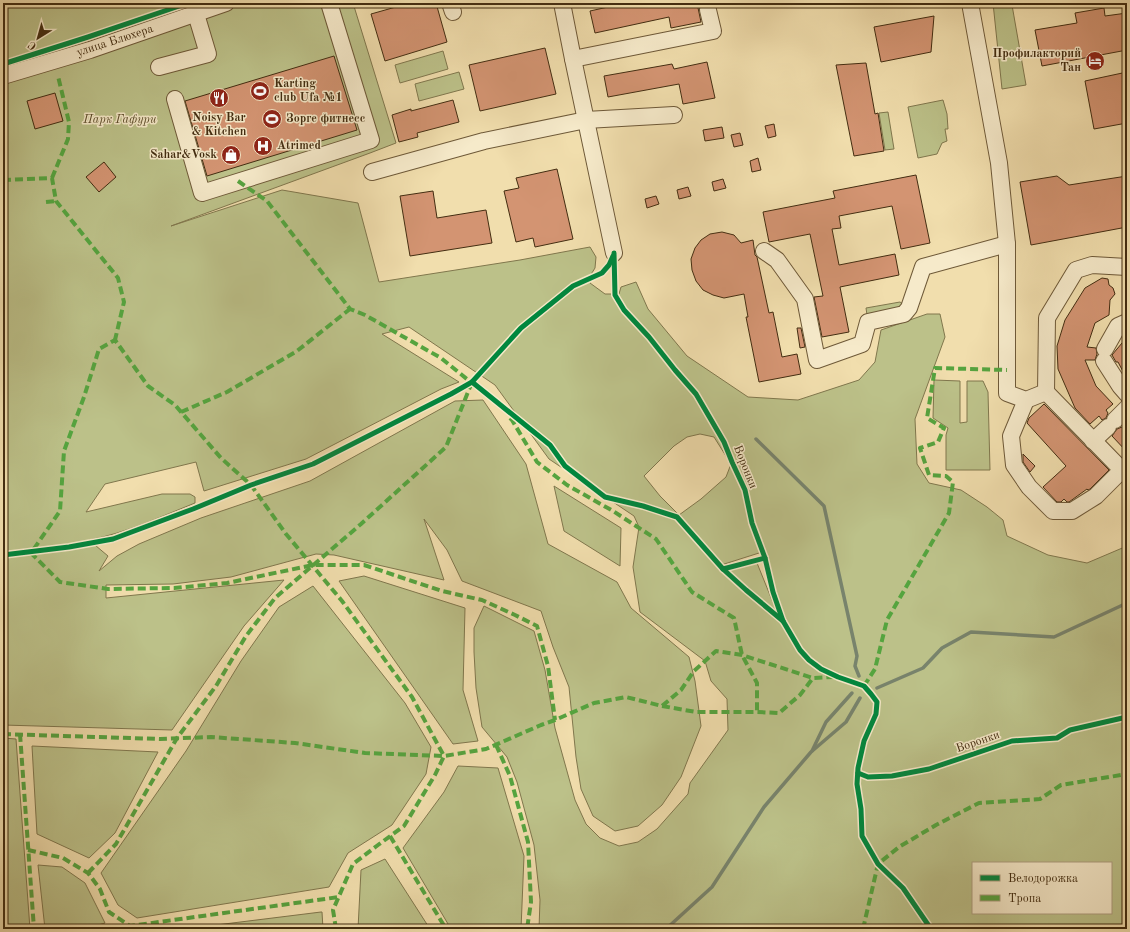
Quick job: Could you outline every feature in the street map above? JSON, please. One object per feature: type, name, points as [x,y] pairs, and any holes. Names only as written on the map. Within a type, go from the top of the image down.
[{"type":"street","name":"улица Блюхера","points":[[3,76],[90,50],[226,3]]},
{"type":"street","points":[[175,99],[202,193],[371,140],[329,3]]},
{"type":"street","points":[[562,3],[572,59],[614,253]]},
{"type":"street","points":[[970,3],[1000,163],[1007,244],[1007,393],[1026,400],[1046,392]]},
{"type":"street","points":[[572,59],[713,31],[708,10]]},
{"type":"street","points":[[159,67],[208,54],[196,14]]},
{"type":"street","points":[[372,172],[484,142],[586,120],[674,115]]},
{"type":"street","points":[[764,251],[777,260],[804,299],[818,360],[862,344],[868,322],[904,314],[909,308],[923,267],[1007,244]]},
{"type":"street","points":[[1026,400],[1011,436],[1014,465],[1029,487],[1053,511],[1072,511],[1096,496],[1122,470],[1046,392],[1047,318],[1076,270],[1092,265],[1127,267]]},
{"type":"street","points":[[1127,322],[1118,326],[1105,355],[1120,386],[1127,394]]},
{"type":"street","points":[[1093,441],[1127,408]]},
{"type":"green space","name":"Парк Гафури","points":[[3,3],[353,3],[396,143],[171,226],[282,190],[358,203],[379,282],[520,260],[590,247],[596,257],[595,268],[590,276],[590,283],[605,294],[619,294],[621,287],[636,282],[648,309],[687,356],[748,397],[798,400],[859,380],[875,362],[881,330],[927,314],[940,314],[945,337],[915,419],[917,464],[929,483],[961,490],[987,507],[1003,520],[1007,536],[1048,555],[1087,563],[1127,546],[1127,929],[539,929],[540,900],[534,845],[517,782],[507,757],[482,727],[476,688],[474,628],[484,606],[534,631],[545,670],[555,728],[575,800],[586,824],[600,838],[619,846],[638,842],[657,829],[688,794],[690,783],[728,730],[727,699],[711,681],[705,661],[640,612],[633,567],[639,527],[634,516],[549,459],[495,385],[409,327],[382,334],[459,382],[441,389],[306,459],[204,491],[196,462],[105,484],[86,512],[162,494],[190,494],[195,497],[195,503],[130,529],[89,540],[108,556],[99,571],[117,556],[139,544],[201,518],[310,481],[455,401],[483,400],[526,464],[548,544],[617,582],[631,608],[689,657],[695,681],[701,726],[681,777],[662,805],[638,826],[615,831],[593,816],[581,789],[576,757],[569,687],[541,611],[462,581],[447,550],[424,519],[444,580],[334,555],[316,554],[231,577],[173,584],[106,585],[106,598],[284,580],[244,626],[172,730],[3,725]],"holes":[[[700,434],[714,437],[731,464],[726,477],[701,499],[679,515],[660,496],[644,476],[674,446],[687,437]],[[759,553],[763,557],[787,622],[782,624],[719,570],[718,566]]]},
{"type":"green space","points":[[993,3],[1025,3],[1012,5],[1026,85],[1002,89]]},
{"type":"green space","points":[[443,51],[448,69],[400,83],[395,65]]},
{"type":"green space","points":[[459,72],[464,89],[419,101],[415,84]]},
{"type":"green space","points":[[943,100],[947,114],[948,129],[945,129],[947,141],[942,143],[937,154],[918,158],[908,107]]},
{"type":"green space","points":[[888,112],[894,149],[885,150],[879,113]]},
{"type":"green space","points":[[900,302],[904,306],[867,315],[866,308]]},
{"type":"green space","points":[[934,380],[960,381],[960,423],[967,422],[967,381],[983,381],[988,392],[990,470],[946,470],[946,435],[948,428],[933,418]]},
{"type":"green space","points":[[554,486],[621,528],[620,566],[564,531]]},
{"type":"green space","points":[[757,563],[778,615],[729,570]]},
{"type":"green space","points":[[364,576],[465,608],[463,690],[478,741],[453,744],[339,581]]},
{"type":"green space","points":[[313,586],[405,703],[431,747],[426,774],[392,825],[348,853],[329,887],[137,918],[118,905],[101,873],[186,751],[241,661],[279,607]]},
{"type":"green space","points":[[3,738],[16,739],[30,929],[3,929]]},
{"type":"green space","points":[[32,746],[158,752],[115,833],[89,858],[37,834]]},
{"type":"green space","points":[[458,766],[498,768],[524,856],[521,929],[451,929],[403,848],[444,792]]},
{"type":"green space","points":[[385,859],[430,929],[358,929],[361,870]]},
{"type":"green space","points":[[38,865],[62,867],[85,883],[105,923],[84,929],[45,929]]},
{"type":"green space","points":[[321,912],[323,929],[184,929]]},
{"type":"building","points":[[410,3],[436,3],[447,42],[385,61],[371,14]]},
{"type":"building","points":[[626,3],[697,3],[701,22],[671,28],[669,17],[595,33],[590,11]]},
{"type":"building","points":[[1104,8],[1105,16],[1127,13],[1127,50],[1042,66],[1035,30],[1077,23],[1075,13]]},
{"type":"building","points":[[934,16],[931,52],[881,62],[874,27]]},
{"type":"building","points":[[545,48],[556,94],[480,111],[469,65]]},
{"type":"building","points":[[334,56],[357,130],[207,176],[185,101]]},
{"type":"building","points":[[707,62],[715,98],[683,104],[679,84],[608,97],[604,76],[672,64],[674,69]]},
{"type":"building","points":[[866,63],[875,114],[878,113],[884,151],[854,156],[836,65]]},
{"type":"building","points":[[1127,72],[1127,123],[1094,129],[1085,81]]},
{"type":"building","points":[[55,93],[63,121],[35,129],[27,101]]},
{"type":"building","points":[[453,100],[459,122],[417,133],[418,137],[399,142],[392,115],[411,109],[411,111]]},
{"type":"building","points":[[774,124],[776,136],[768,138],[765,126]]},
{"type":"building","points":[[722,127],[724,138],[705,141],[703,130]]},
{"type":"building","points":[[740,133],[743,145],[734,147],[731,135]]},
{"type":"building","points":[[758,158],[761,170],[752,172],[750,161]]},
{"type":"building","points":[[104,162],[116,177],[99,192],[86,177]]},
{"type":"building","points":[[557,169],[573,239],[535,247],[533,238],[516,242],[504,191],[519,188],[516,178]]},
{"type":"building","points":[[916,175],[930,243],[901,249],[892,206],[839,216],[841,228],[832,229],[839,265],[895,254],[899,275],[840,287],[849,332],[822,337],[814,297],[823,296],[810,234],[769,242],[763,212],[835,198],[833,191]]},
{"type":"building","points":[[1057,176],[1069,185],[1127,176],[1127,227],[1031,245],[1020,182]]},
{"type":"building","points":[[723,179],[726,188],[714,191],[712,182]]},
{"type":"building","points":[[688,187],[691,196],[679,199],[677,190]]},
{"type":"building","points":[[433,191],[437,218],[486,210],[492,243],[410,256],[400,196]]},
{"type":"building","points":[[656,196],[659,204],[647,208],[645,199]]},
{"type":"building","points":[[722,232],[734,235],[741,243],[753,240],[755,255],[757,257],[769,313],[773,312],[782,357],[797,354],[801,374],[759,382],[746,317],[748,317],[744,294],[724,298],[703,290],[696,281],[692,270],[691,259],[695,248],[701,240],[710,234]]},
{"type":"building","points":[[1102,278],[1108,279],[1109,285],[1113,288],[1115,294],[1110,300],[1109,315],[1095,323],[1087,347],[1096,348],[1097,354],[1095,360],[1085,360],[1096,386],[1113,404],[1106,410],[1108,413],[1106,418],[1102,420],[1099,416],[1090,424],[1075,408],[1058,369],[1057,346],[1065,320],[1085,288]]},
{"type":"building","points":[[797,328],[801,328],[805,347],[800,348]]},
{"type":"building","points":[[1127,337],[1127,379],[1118,362],[1116,362],[1112,355]]},
{"type":"building","points":[[1044,404],[1109,470],[1090,489],[1087,489],[1069,502],[1064,499],[1061,502],[1057,502],[1043,487],[1066,466],[1027,423],[1029,418]]},
{"type":"building","points":[[1127,421],[1127,452],[1112,436],[1117,429],[1122,427]]},
{"type":"building","points":[[1023,454],[1035,466],[1030,472],[1023,462]]},
{"type":"waterway","points":[[756,439],[824,506],[857,656],[855,666],[859,676]]},
{"type":"waterway","points":[[877,688],[923,668],[942,648],[971,632],[1054,637],[1127,603]]},
{"type":"waterway","points":[[812,751],[826,722],[852,693]]},
{"type":"waterway","points":[[666,929],[712,887],[764,807],[811,752],[846,722],[860,698]]},
{"type":"marked path","points":[[52,178],[68,139],[69,122],[58,76]]},
{"type":"marked path","points":[[3,180],[52,178],[56,201],[118,278],[124,302],[115,340]]},
{"type":"marked path","points":[[238,181],[267,201],[350,309],[365,315],[441,358],[473,384]]},
{"type":"marked path","points":[[46,202],[56,201]]},
{"type":"marked path","points":[[181,412],[227,392],[297,351],[350,309]]},
{"type":"marked path","points":[[336,929],[333,910],[353,864],[404,826],[435,775],[444,756],[412,697],[342,601],[286,534],[251,485],[221,458],[175,405],[148,386],[115,340],[99,349],[84,397],[64,451],[60,511],[31,553],[60,582],[108,589],[174,588],[227,583],[313,565],[364,565],[442,591],[482,600],[537,626],[548,666],[555,720]]},
{"type":"marked path","points":[[864,686],[875,669],[887,620],[949,513],[953,482],[946,476],[929,475],[920,448],[938,442],[944,428],[927,418],[935,368],[1007,370]]},
{"type":"marked path","points":[[88,873],[116,844],[177,738],[216,686],[246,636],[275,598],[361,524],[446,447],[472,382]]},
{"type":"marked path","points":[[510,418],[537,462],[567,485],[613,511],[656,539],[692,592],[734,618],[742,655],[757,683],[757,712]]},
{"type":"marked path","points":[[3,734],[160,739],[211,737],[295,743],[365,753],[444,756],[486,749],[594,703],[626,697],[662,706],[681,690],[694,671],[716,651],[742,655],[813,678]]},
{"type":"marked path","points":[[662,706],[696,712],[779,713],[800,695],[813,678],[834,677]]},
{"type":"marked path","points":[[20,734],[34,929]]},
{"type":"marked path","points":[[496,745],[510,776],[528,842],[531,902],[527,929]]},
{"type":"marked path","points":[[863,929],[878,864],[899,847],[936,825],[979,803],[1040,799],[1061,785],[1127,774]]},
{"type":"marked path","points":[[390,836],[446,929]]},
{"type":"marked path","points":[[28,850],[63,858],[88,873],[100,889],[109,912],[130,926],[339,897]]},
{"type":"marked path","points":[[119,929],[130,926]]},
{"type":"cycle path","points":[[3,64],[188,3]]},
{"type":"cycle path","name":"Воронки","points":[[614,253],[615,295],[624,310],[649,337],[696,394],[724,442],[745,490],[752,523],[765,558],[773,592],[783,621],[800,650],[809,660],[821,669],[864,686],[877,702],[876,714],[864,741],[858,768],[857,784],[861,809],[862,836],[878,864],[903,888],[931,929]]},
{"type":"cycle path","points":[[3,555],[69,547],[113,539],[193,509],[251,485],[313,464],[472,382],[521,328],[573,286],[602,273],[609,265],[613,256]]},
{"type":"cycle path","points":[[472,382],[550,445],[565,466],[605,497],[643,506],[677,517],[723,569],[765,558]]},
{"type":"cycle path","points":[[723,569],[783,621]]},
{"type":"cycle path","name":"Воронки","points":[[858,773],[868,777],[892,776],[929,769],[1012,741],[1057,738],[1070,730],[1127,717]]},
{"type":"place","name":"Профилакторий Тан","points":[[1095,61]]},
{"type":"place","name":"Karting club Ufa №1","points":[[260,91]]},
{"type":"place","name":"Noisy Bar & Kitchen","points":[[219,98]]},
{"type":"place","name":"Зорге фитнесс","points":[[272,119]]},
{"type":"place","name":"Atrimed","points":[[263,146]]},
{"type":"place","name":"Sahar&Vosk","points":[[231,155]]}]
